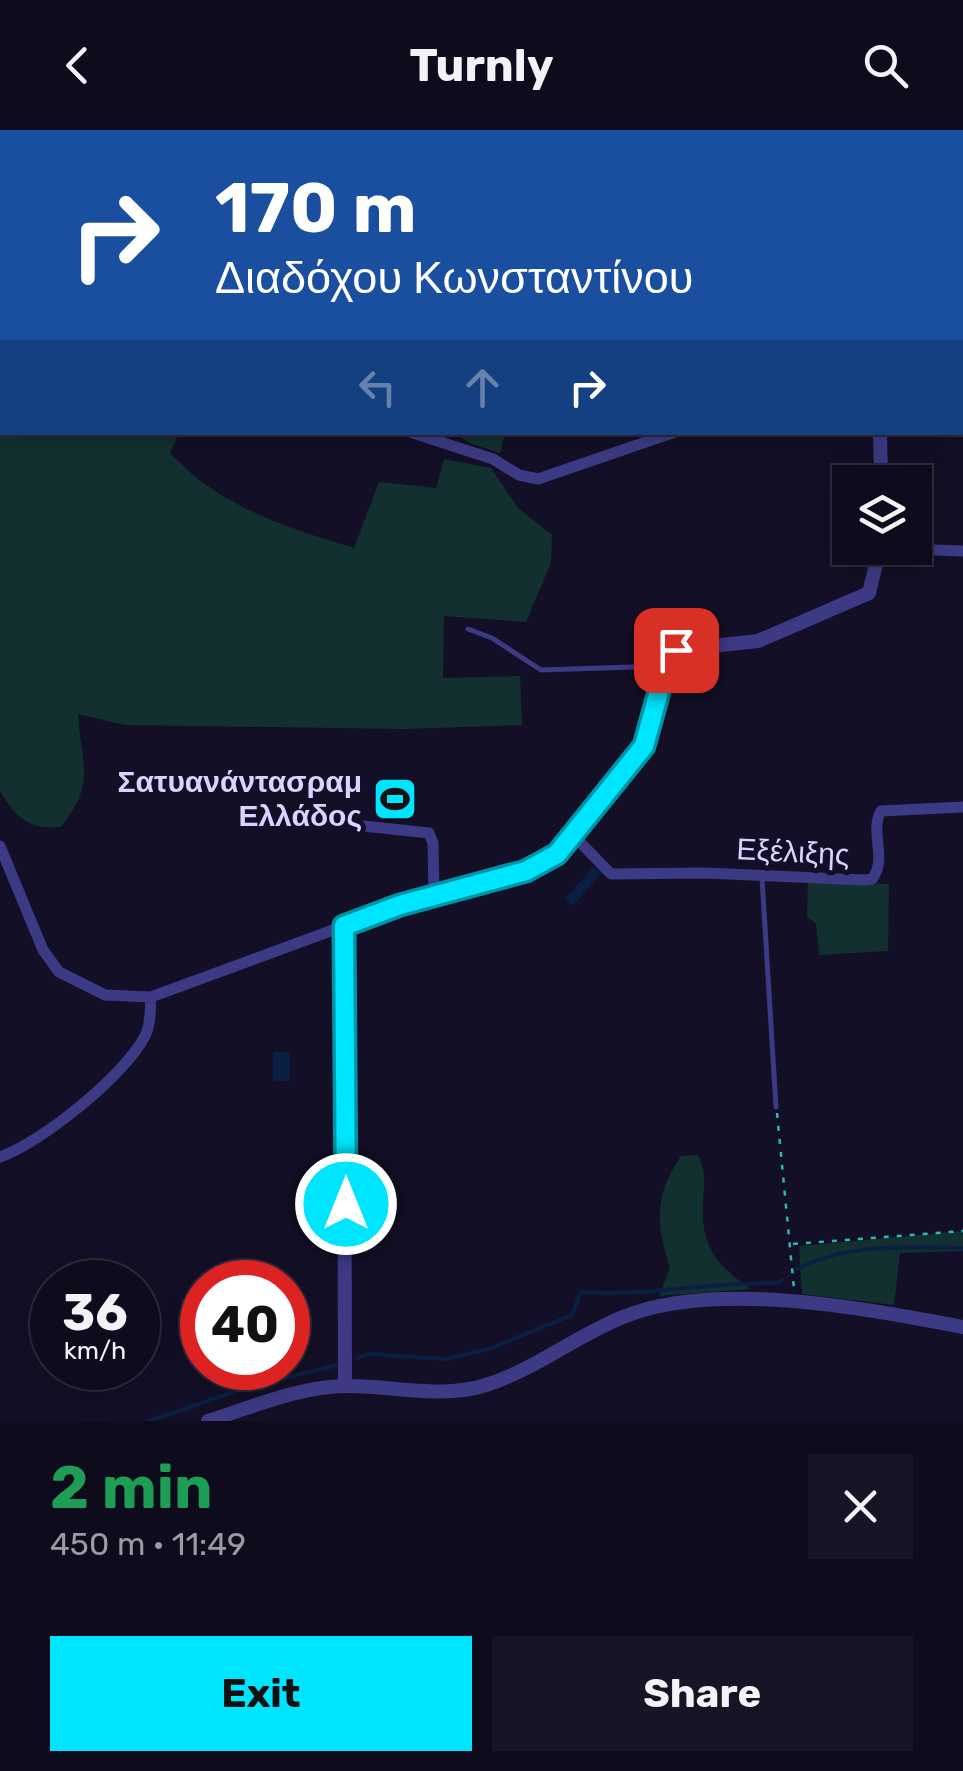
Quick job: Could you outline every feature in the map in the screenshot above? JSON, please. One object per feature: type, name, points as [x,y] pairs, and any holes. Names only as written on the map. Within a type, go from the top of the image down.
[{"type":"street","points":[[419,435],[494,459],[518,475],[538,479],[666,435]]},
{"type":"street","points":[[880,435],[881,465]]},
{"type":"street","points":[[932,550],[963,551]]},
{"type":"street","points":[[0,846],[43,950],[59,972],[106,995],[151,998],[344,926],[526,871],[557,854],[644,746],[666,666],[676,650],[758,641],[852,604],[869,593],[876,565]]},
{"type":"street","points":[[312,806],[354,824],[428,834],[433,843],[434,896]]},
{"type":"street","name":"Εξέλιξης","points":[[574,836],[612,874],[872,879],[879,866],[876,821],[881,811],[963,807]]},
{"type":"street","points":[[344,926],[345,1385]]},
{"type":"street","points":[[0,1157],[19,1150],[60,1123],[135,1050],[148,1027],[151,998]]},
{"type":"street","points":[[208,1421],[268,1402],[345,1385],[444,1391],[485,1386],[623,1317],[658,1306],[796,1302],[963,1327]]},
{"type":"lane","points":[[468,629],[492,638],[541,670],[666,666]]},
{"type":"lane","points":[[762,875],[776,1107]]},
{"type":"path","points":[[776,1107],[792,1244],[789,1271],[796,1302]]},
{"type":"path","points":[[792,1244],[963,1231]]},
{"type":"green space","points":[[0,435],[178,435],[170,453],[210,488],[279,523],[354,548],[379,482],[436,488],[444,459],[491,468],[518,508],[552,535],[551,563],[526,622],[444,616],[443,678],[520,676],[522,725],[404,729],[124,725],[78,714],[83,785],[61,827],[24,820],[0,791]]},
{"type":"green space","points":[[456,435],[504,435],[500,453]]},
{"type":"green space","points":[[808,880],[889,884],[888,951],[819,955],[816,923],[807,917]]},
{"type":"green space","points":[[698,1155],[704,1173],[703,1217],[708,1243],[729,1272],[751,1289],[659,1296],[670,1267],[660,1223],[662,1196],[681,1156]]},
{"type":"green space","points":[[963,1231],[963,1251],[900,1253],[894,1305],[802,1294],[799,1246]]},
{"type":"water","points":[[593,867],[601,873],[573,906],[565,899]]},
{"type":"water","points":[[273,1052],[290,1052],[290,1081],[273,1081]]},
{"type":"waterway","points":[[797,1269],[857,1251],[963,1248]]},
{"type":"waterway","points":[[358,1358],[368,1354],[445,1359],[489,1349],[572,1315],[581,1292],[778,1283],[783,1279]]},
{"type":"waterway","points":[[149,1421],[245,1388],[338,1365]]},
{"type":"place","name":"Σατυανάντασραμ Ελλάδος","points":[[395,799]]},
{"type":"route","points":[[346,1204],[344,926],[400,905],[526,871],[557,854],[644,746],[655,718],[666,666],[676,650]]}]
